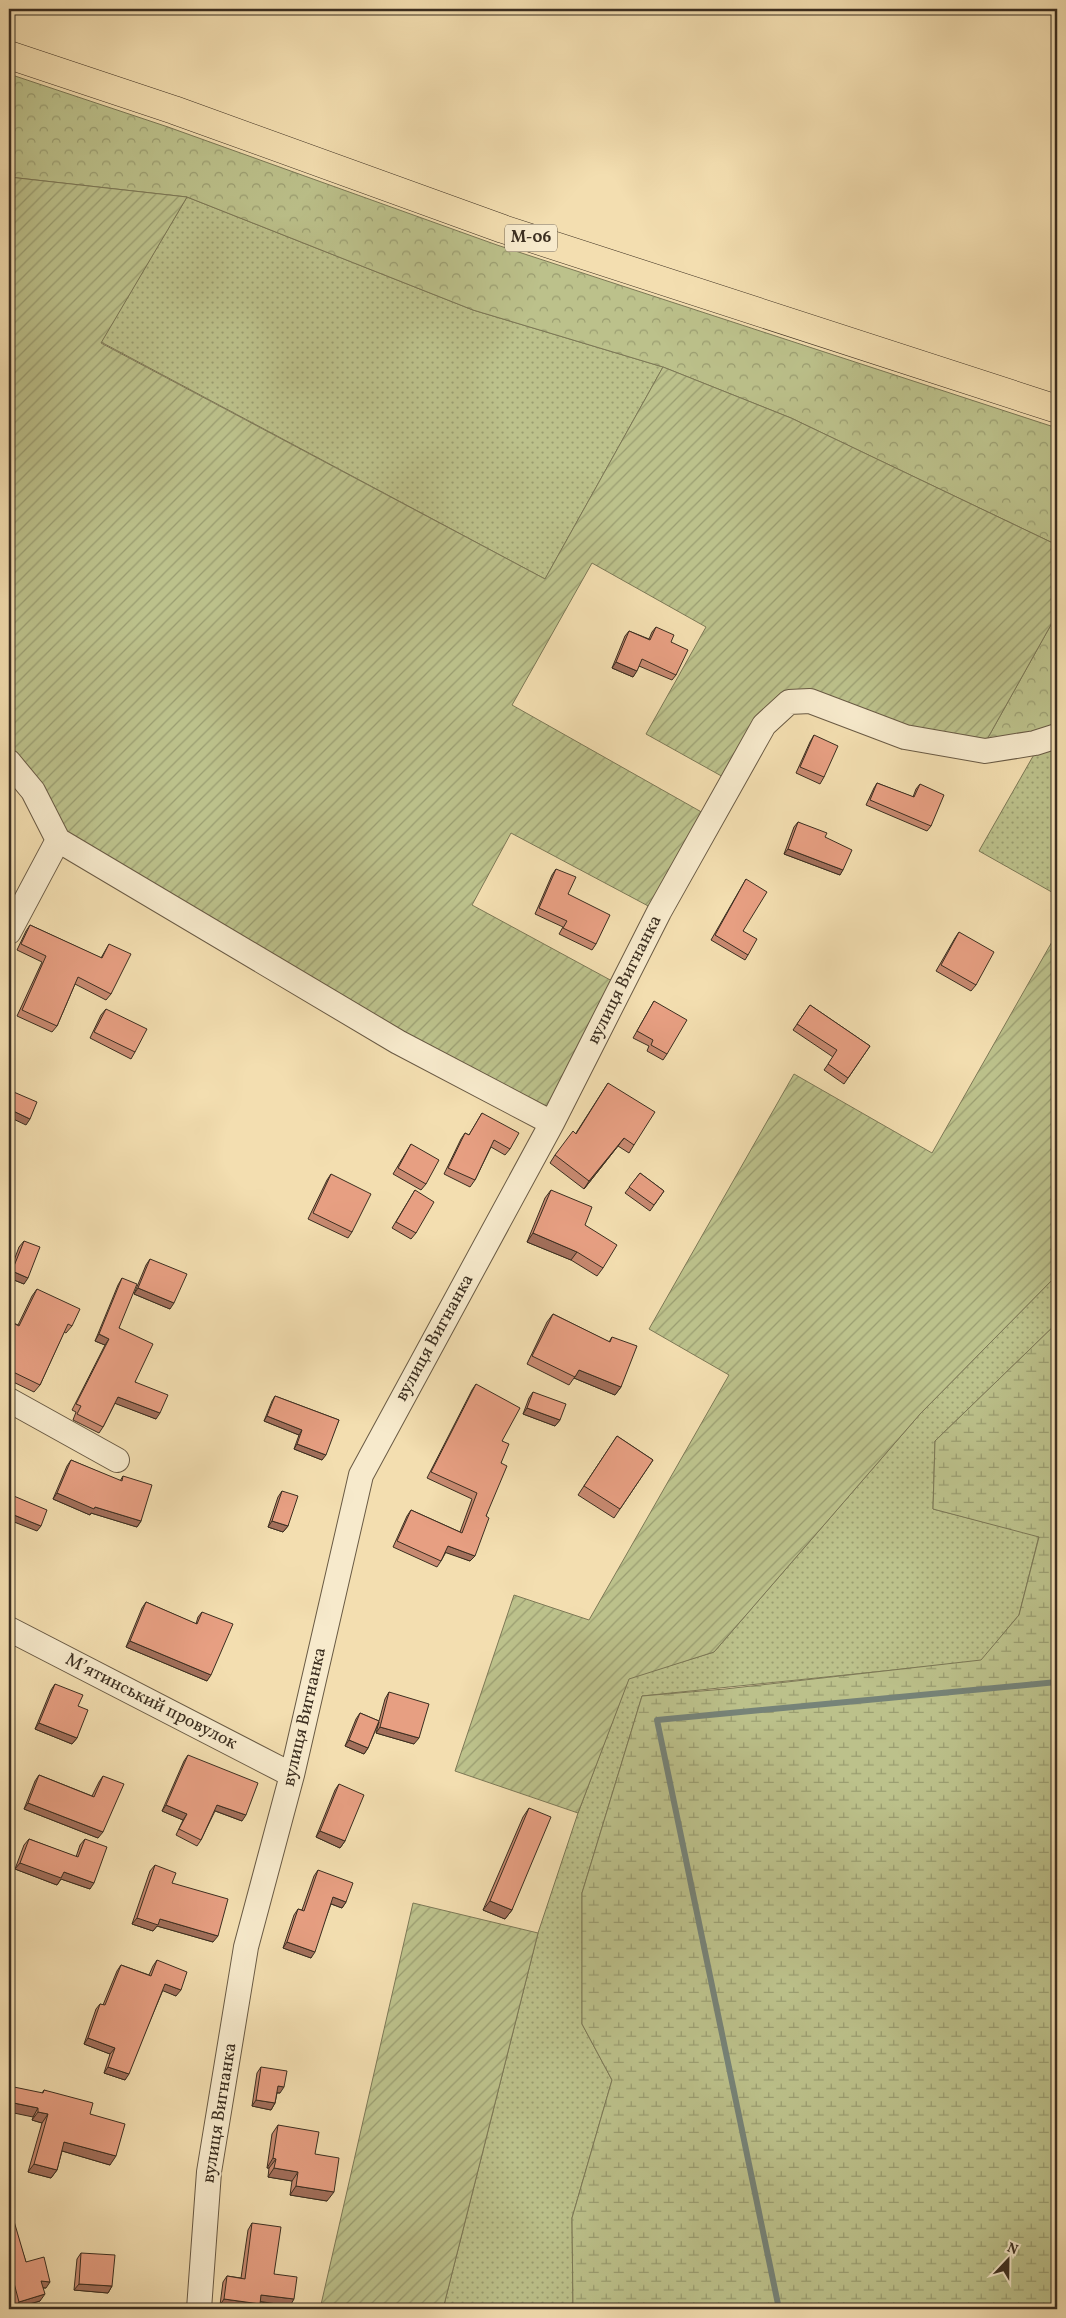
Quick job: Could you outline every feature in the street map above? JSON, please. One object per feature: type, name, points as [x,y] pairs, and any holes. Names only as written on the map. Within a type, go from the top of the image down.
[{"type":"highway","name":"М-06","points":[[9,55],[174,110],[503,229],[1057,409]]},
{"type":"street","name":"вулиця Вигнанка","points":[[199,2309],[209,2172],[246,1947],[292,1775],[361,1475],[552,1123],[669,895],[764,725],[789,702],[810,700],[905,737],[985,751],[1035,743],[1057,736]]},
{"type":"street","points":[[9,762],[33,791],[58,840],[398,1042],[552,1123]]},
{"type":"street","points":[[9,932],[58,840]]},
{"type":"street","points":[[9,1400],[117,1460]]},
{"type":"street","name":"Мʼятинський провулок","points":[[9,1629],[292,1775]]},
{"type":"green space","points":[[9,74],[168,127],[497,245],[1057,428],[1057,545],[791,418],[663,367],[473,310],[187,197],[9,177]]},
{"type":"green space","points":[[9,177],[187,197],[101,343],[545,579],[663,367],[791,418],[1057,545],[1057,614],[985,743],[907,729],[812,692],[725,778],[646,734],[706,627],[592,563],[512,705],[705,814],[652,908],[511,833],[472,905],[614,982],[548,1112],[402,1035],[63,835],[9,751]]},
{"type":"green space","points":[[187,197],[473,310],[663,367],[545,579],[101,342]]},
{"type":"green space","points":[[1057,614],[1057,727],[985,743]]},
{"type":"green space","points":[[1057,744],[1057,895],[979,851],[1036,751]]},
{"type":"green space","points":[[1057,933],[1057,1275],[920,1414],[714,1652],[629,1679],[578,1813],[455,1771],[514,1595],[589,1620],[729,1375],[649,1329],[794,1074],[932,1153]]},
{"type":"green space","points":[[1057,1275],[1057,1323],[935,1441],[933,1509],[1039,1536],[1019,1615],[981,1661],[642,1696],[582,1893],[582,2024],[612,2080],[572,2218],[573,2309],[443,2309],[538,1933],[578,1813],[629,1678],[714,1652],[920,1414]]},
{"type":"green space","points":[[1057,1323],[1057,2309],[573,2309],[572,2218],[612,2080],[582,2024],[582,1893],[642,1696],[725,1689],[981,1660],[1019,1615],[1039,1537],[933,1509],[935,1441]]},
{"type":"green space","points":[[413,1903],[538,1933],[443,2309],[320,2309]]},
{"type":"building","points":[[656,627],[674,635],[671,642],[688,650],[676,675],[642,659],[637,671],[616,662],[629,631],[650,640]]},
{"type":"building","points":[[814,735],[838,746],[824,777],[800,767]]},
{"type":"building","points":[[877,783],[914,797],[920,784],[944,795],[931,826],[870,800]]},
{"type":"building","points":[[798,822],[827,833],[825,837],[852,850],[843,870],[788,849]]},
{"type":"building","points":[[556,869],[576,877],[568,894],[610,915],[596,944],[563,928],[567,921],[539,908]]},
{"type":"building","points":[[746,879],[767,892],[743,931],[757,939],[748,955],[715,935]]},
{"type":"building","points":[[30,925],[102,958],[109,944],[131,954],[111,994],[78,977],[57,1026],[22,1010],[46,956],[21,944]]},
{"type":"building","points":[[959,932],[994,952],[976,985],[941,965]]},
{"type":"building","points":[[654,1001],[687,1020],[667,1054],[651,1045],[653,1040],[637,1031]]},
{"type":"building","points":[[810,1005],[870,1046],[848,1078],[828,1064],[837,1050],[797,1024]]},
{"type":"building","points":[[106,1009],[147,1029],[135,1052],[94,1032]]},
{"type":"building","points":[[608,1083],[655,1112],[634,1145],[624,1138],[589,1181],[555,1155],[573,1131],[576,1134]]},
{"type":"building","points":[[9,1090],[37,1102],[30,1119],[9,1109]]},
{"type":"building","points":[[482,1113],[519,1133],[510,1149],[494,1140],[475,1180],[448,1168],[465,1133],[469,1135]]},
{"type":"building","points":[[411,1144],[439,1160],[426,1184],[398,1168]]},
{"type":"building","points":[[640,1173],[664,1191],[654,1205],[629,1187]]},
{"type":"building","points":[[331,1174],[371,1194],[352,1232],[313,1213]]},
{"type":"building","points":[[415,1190],[434,1202],[416,1233],[396,1222]]},
{"type":"building","points":[[551,1190],[592,1207],[585,1225],[617,1245],[603,1268],[577,1252],[533,1233]]},
{"type":"building","points":[[24,1241],[40,1247],[28,1278],[12,1271]]},
{"type":"building","points":[[150,1259],[187,1274],[174,1303],[138,1288]]},
{"type":"building","points":[[122,1278],[137,1284],[119,1328],[153,1344],[135,1382],[168,1395],[160,1413],[118,1397],[103,1427],[77,1414],[81,1406],[76,1404],[109,1339],[99,1334]]},
{"type":"building","points":[[37,1289],[80,1309],[72,1326],[68,1324],[40,1385],[9,1370],[9,1321],[19,1326]]},
{"type":"building","points":[[553,1314],[610,1342],[612,1337],[637,1346],[621,1387],[579,1370],[575,1377],[532,1356]]},
{"type":"building","points":[[476,1384],[520,1408],[502,1441],[509,1444],[501,1463],[507,1466],[486,1516],[489,1518],[475,1556],[448,1546],[441,1561],[397,1541],[411,1510],[462,1533],[477,1493],[431,1472]]},
{"type":"building","points":[[533,1392],[566,1404],[560,1420],[527,1408]]},
{"type":"building","points":[[275,1396],[339,1420],[326,1455],[297,1444],[302,1430],[267,1416]]},
{"type":"building","points":[[617,1436],[653,1460],[620,1509],[584,1486]]},
{"type":"building","points":[[71,1460],[122,1481],[123,1476],[152,1485],[141,1521],[95,1507],[94,1509],[57,1493]]},
{"type":"building","points":[[282,1491],[298,1496],[288,1526],[272,1521]]},
{"type":"building","points":[[9,1494],[47,1510],[41,1526],[9,1513]]},
{"type":"building","points":[[146,1602],[197,1624],[202,1612],[233,1624],[211,1675],[130,1641]]},
{"type":"building","points":[[9,1653],[13,1655],[9,1664]]},
{"type":"building","points":[[55,1684],[83,1695],[78,1706],[88,1710],[77,1738],[39,1723]]},
{"type":"building","points":[[389,1692],[429,1704],[419,1738],[380,1727]]},
{"type":"building","points":[[360,1713],[379,1721],[368,1748],[349,1740]]},
{"type":"building","points":[[188,1755],[258,1783],[246,1815],[217,1805],[201,1840],[179,1829],[187,1814],[166,1805]]},
{"type":"building","points":[[39,1775],[94,1797],[103,1776],[124,1784],[103,1832],[28,1803]]},
{"type":"building","points":[[339,1784],[364,1795],[345,1841],[320,1831]]},
{"type":"building","points":[[529,1808],[551,1817],[512,1910],[490,1901]]},
{"type":"building","points":[[29,1839],[78,1857],[85,1839],[107,1847],[94,1883],[64,1872],[61,1878],[20,1863]]},
{"type":"building","points":[[155,1865],[176,1873],[172,1883],[228,1899],[218,1936],[160,1919],[158,1925],[137,1918]]},
{"type":"building","points":[[318,1870],[353,1883],[346,1902],[333,1897],[315,1952],[287,1942],[298,1909],[304,1911]]},
{"type":"building","points":[[157,1960],[187,1972],[181,1990],[165,1984],[129,2074],[108,2067],[115,2048],[88,2038],[100,2004],[105,2005],[121,1965],[151,1976]]},
{"type":"building","points":[[261,2067],[287,2071],[284,2087],[278,2086],[275,2103],[256,2100]]},
{"type":"building","points":[[9,2086],[43,2093],[44,2090],[93,2103],[90,2114],[125,2124],[116,2156],[64,2142],[57,2170],[34,2164],[48,2114],[38,2112],[38,2108],[9,2102]]},
{"type":"building","points":[[278,2125],[319,2132],[315,2154],[339,2158],[334,2192],[296,2186],[298,2172],[274,2168],[276,2159],[273,2158]]},
{"type":"building","points":[[9,2211],[11,2211],[26,2262],[44,2257],[50,2282],[41,2281],[45,2294],[19,2302],[9,2264]]},
{"type":"building","points":[[252,2223],[281,2227],[274,2274],[297,2277],[294,2299],[261,2295],[260,2304],[224,2299],[227,2276],[245,2279]]},
{"type":"building","points":[[81,2253],[115,2255],[112,2286],[79,2284]]},
{"type":"waterway","points":[[779,2309],[657,1720],[1057,1682]]}]
